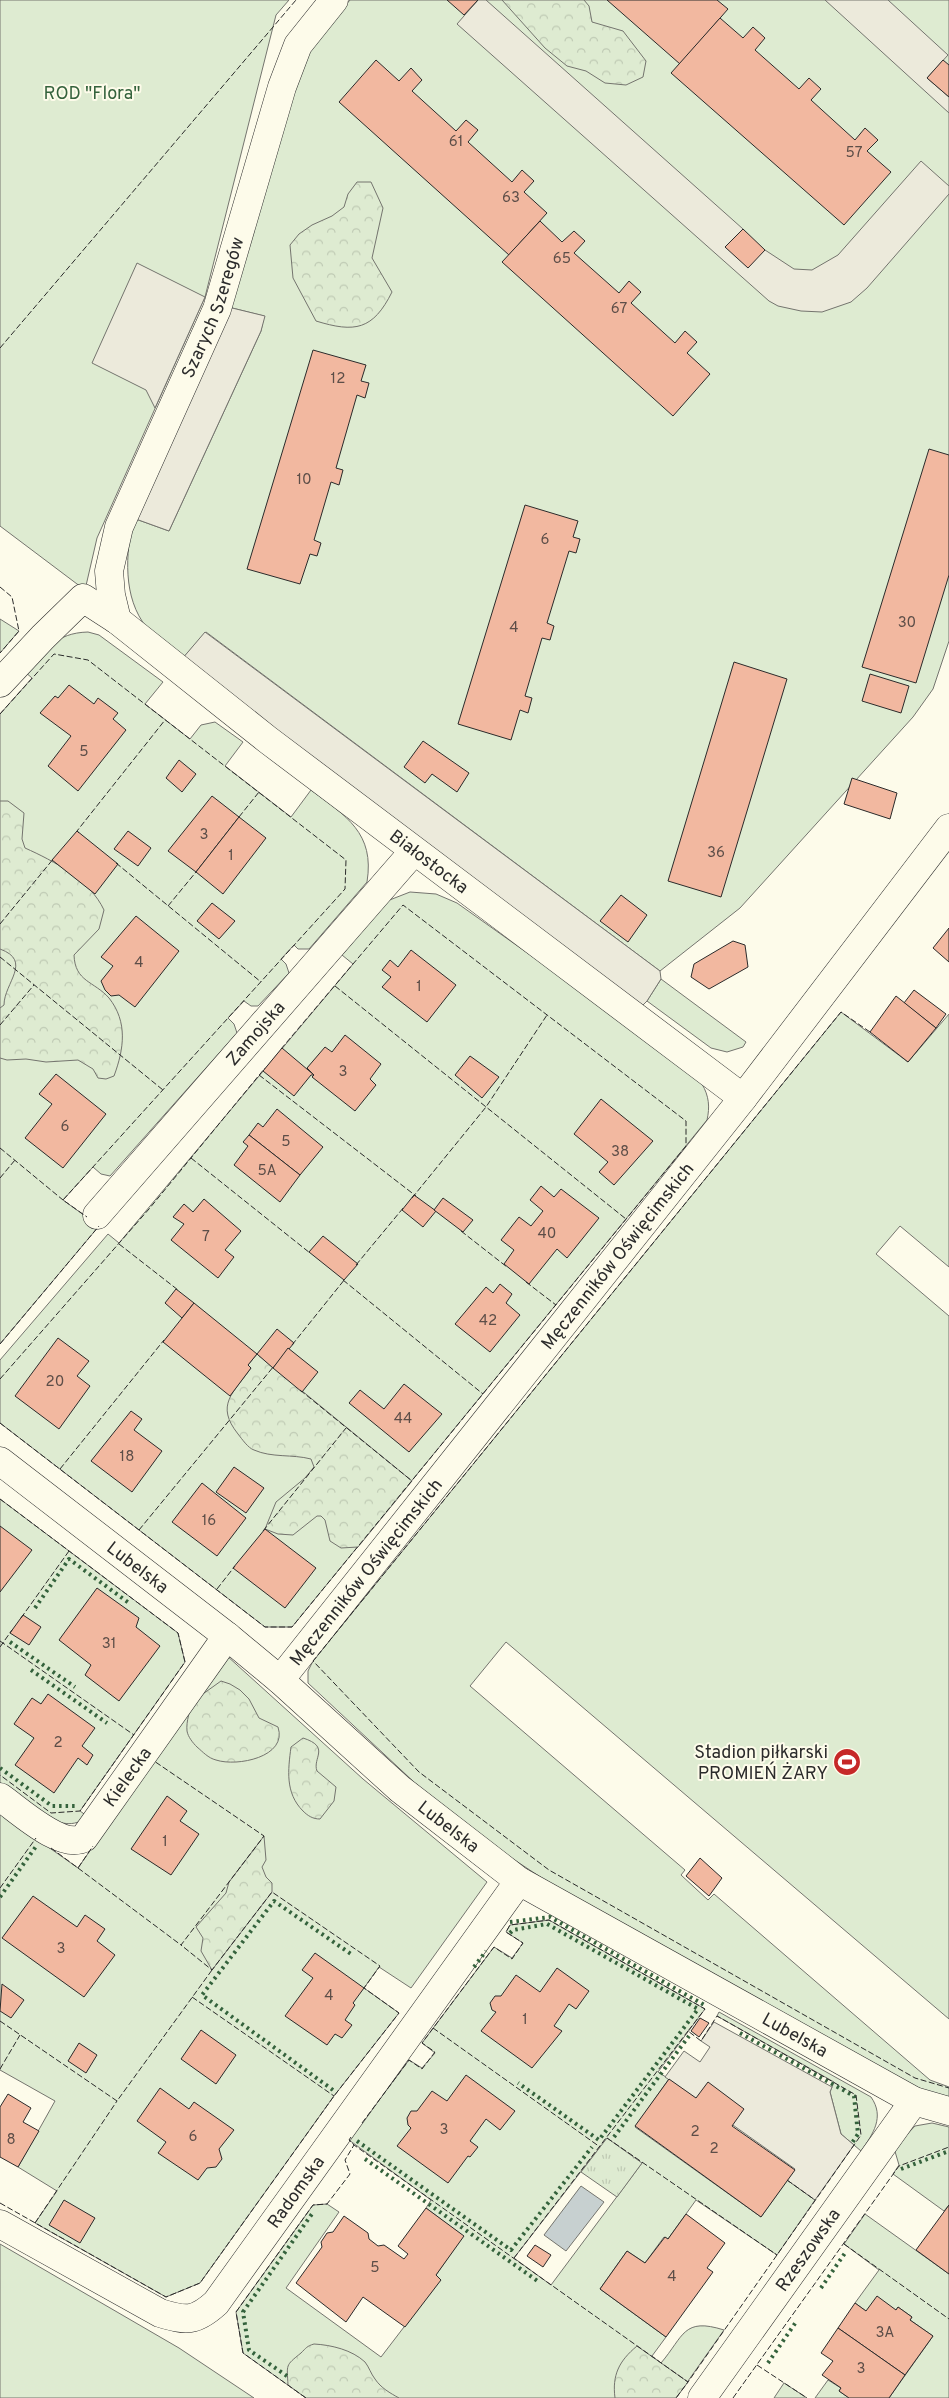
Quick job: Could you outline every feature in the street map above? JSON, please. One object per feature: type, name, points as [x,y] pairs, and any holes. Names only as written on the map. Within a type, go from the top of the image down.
[{"type":"street","name":"Szarych Szeregów","points":[[117,620],[111,595],[109,572],[119,527],[216,309],[282,87],[298,45],[334,0]]},
{"type":"street","name":"Białostocka","points":[[0,683],[83,598],[117,620],[268,740],[743,1098]]},
{"type":"street","name":"Męczenników Oświęcimskich","points":[[280,1680],[743,1098],[949,828]]},
{"type":"street","name":"Zamojska","points":[[97,1215],[414,851]]},
{"type":"street","name":"Lubelska","points":[[0,1461],[227,1636],[280,1680],[400,1789],[519,1881],[914,2101],[949,2111]]},
{"type":"street","name":"Kielecka","points":[[0,1797],[60,1838],[74,1842],[84,1838],[227,1636]]},
{"type":"street","name":"Radomska","points":[[0,2224],[160,2313],[178,2318],[193,2319],[205,2313],[216,2303],[519,1881]]},
{"type":"street","name":"Rzeszowska","points":[[702,2398],[914,2101]]},
{"type":"green space","name":"ROD \"Flora\"","points":[[0,0],[289,0],[276,15],[205,297],[97,538],[85,590],[0,526]]},
{"type":"green space","points":[[350,0],[949,0],[949,641],[933,689],[913,717],[740,908],[660,971],[206,632],[182,659],[147,628],[133,603],[128,575],[128,560],[133,518],[169,531],[261,331],[264,316],[228,307],[303,56]]},
{"type":"green space","points":[[502,0],[584,0],[589,6],[592,22],[623,31],[646,61],[643,77],[626,85],[605,83],[586,71],[567,66],[545,48]]},
{"type":"green space","points":[[357,182],[371,182],[383,208],[372,258],[392,292],[385,305],[370,321],[362,325],[342,327],[316,321],[293,278],[290,245],[299,234],[312,225],[332,216],[344,207],[348,194]]},
{"type":"green space","points":[[0,619],[19,631],[0,653]]},
{"type":"green space","points":[[88,632],[99,635],[163,682],[145,704],[190,739],[201,725],[215,722],[243,742],[225,766],[291,817],[311,790],[336,808],[355,827],[362,838],[367,851],[367,882],[309,949],[298,949],[294,945],[281,959],[286,964],[289,973],[258,1006],[251,1006],[244,1001],[228,1018],[234,1024],[237,1033],[110,1176],[101,1174],[93,1167],[63,1200],[99,1226],[0,1344],[0,714],[32,678],[25,672],[52,644],[67,636]]},
{"type":"green space","points":[[0,801],[8,801],[24,813],[22,839],[25,848],[59,865],[70,873],[90,889],[104,910],[99,929],[74,955],[78,971],[86,980],[109,998],[115,1007],[122,1026],[122,1046],[114,1076],[106,1079],[98,1078],[93,1069],[78,1060],[46,1062],[0,1058],[0,1008],[4,1005],[16,966],[15,960],[10,954],[0,949]]},
{"type":"green space","points":[[410,892],[436,894],[457,903],[571,984],[702,1084],[708,1102],[707,1120],[292,1627],[265,1627],[0,1423],[0,1360],[108,1234],[119,1243],[353,964],[342,955],[387,901]]},
{"type":"green space","points":[[661,979],[746,1042],[743,1047],[727,1052],[711,1048],[647,1001]]},
{"type":"green space","points":[[841,1012],[908,1062],[949,1014],[949,1267],[900,1226],[876,1254],[949,1316],[949,2019],[506,1642],[470,1686],[685,1870],[681,1875],[708,1900],[714,1894],[930,2080],[949,2087],[949,2097],[917,2088],[548,1882],[478,1836],[415,1783],[308,1683],[308,1671],[313,1661]]},
{"type":"green space","points":[[257,1354],[412,1481],[358,1547],[341,1548],[330,1541],[325,1520],[321,1516],[317,1516],[293,1535],[278,1534],[265,1529],[276,1502],[305,1478],[314,1467],[311,1459],[268,1454],[252,1449],[243,1441],[231,1424],[227,1407],[229,1400],[251,1368],[248,1365]]},
{"type":"green space","points":[[0,1499],[178,1633],[185,1662],[80,1811],[87,1816],[77,1822],[66,1824],[42,1815],[0,1783]]},
{"type":"green space","points":[[226,1655],[363,1779],[487,1882],[411,1988],[379,1967],[364,1988],[399,2013],[334,2096],[200,2283],[166,2297],[35,2223],[57,2191],[18,2167],[55,2101],[0,2070],[0,1813],[78,1868]]},
{"type":"green space","points":[[221,1681],[240,1690],[249,1699],[259,1718],[278,1727],[279,1737],[275,1746],[268,1752],[247,1761],[225,1762],[208,1756],[191,1740],[187,1727],[193,1701]]},
{"type":"green space","points":[[303,1738],[316,1745],[319,1753],[316,1766],[317,1771],[336,1787],[334,1801],[320,1819],[311,1817],[297,1804],[289,1781],[291,1747]]},
{"type":"green space","points":[[264,1836],[266,1860],[262,1867],[266,1877],[272,1883],[272,1892],[212,1970],[201,1951],[203,1938],[196,1927],[226,1893],[229,1882]]},
{"type":"green space","points":[[549,1920],[705,2009],[658,2072],[669,2079],[635,2127],[761,2217],[787,2180],[815,2200],[777,2255],[696,2200],[668,2239],[664,2237],[645,2263],[627,2251],[600,2289],[666,2337],[652,2356],[661,2363],[680,2337],[692,2328],[700,2326],[724,2330],[676,2398],[306,2398],[243,2353],[236,2312],[313,2205],[327,2204],[339,2212],[286,2288],[381,2357],[440,2280],[436,2275],[463,2236],[426,2208],[431,2200],[349,2140],[409,2060],[422,2068],[435,2053],[422,2043],[494,1947],[512,1958],[523,1943],[506,1932],[510,1925]],"holes":[[[600,2147],[642,2163],[551,2285],[514,2258]]]},
{"type":"green space","points":[[719,2012],[871,2097],[877,2111],[876,2125],[861,2151],[841,2134],[830,2092],[834,2082],[717,2016]]},
{"type":"green space","points":[[932,2123],[949,2127],[949,2205],[944,2211],[893,2174],[899,2165],[894,2148],[915,2126]]},
{"type":"green space","points":[[607,2138],[642,2163],[617,2197],[581,2172]]},
{"type":"green space","points":[[865,2214],[949,2274],[949,2398],[889,2398],[933,2336],[910,2320],[912,2317],[898,2307],[896,2310],[866,2311],[855,2303],[879,2270],[844,2244]]},
{"type":"green space","points":[[0,2244],[179,2348],[254,2398],[0,2398]]},
{"type":"green space","points":[[314,2344],[341,2349],[354,2354],[365,2362],[380,2385],[399,2398],[306,2398],[288,2385],[287,2369],[290,2363],[307,2347]]},
{"type":"green space","points":[[637,2346],[688,2382],[676,2398],[615,2398],[614,2390],[618,2369],[621,2363]]},
{"type":"green space","points":[[828,2380],[841,2388],[839,2391],[849,2398],[815,2398]]},
{"type":"green space","points":[[784,2383],[807,2398],[774,2398]]},
{"type":"shaded area","points":[[478,0],[486,0],[743,229],[725,247],[765,250],[794,269],[812,270],[838,255],[921,161],[949,186],[949,194],[867,288],[851,302],[822,312],[801,311],[778,306],[769,301],[457,24]]},
{"type":"shaded area","points":[[825,0],[888,0],[948,55],[927,78],[949,97],[949,113]]},
{"type":"shaded area","points":[[137,263],[205,297],[155,408],[146,390],[92,363]]},
{"type":"shaded area","points":[[228,307],[265,316],[261,331],[169,531],[133,518]]},
{"type":"shaded area","points":[[205,632],[660,971],[661,979],[647,1001],[641,1007],[182,659]]},
{"type":"shaded area","points":[[714,2022],[832,2087],[830,2092],[841,2134],[854,2145],[815,2200],[787,2180],[795,2169],[665,2077],[684,2051],[700,2062],[710,2047],[701,2041]]},
{"type":"shaded area","points":[[581,2186],[604,2202],[566,2251],[544,2235]]},
{"type":"building","points":[[447,0],[478,0],[464,15]]},
{"type":"building","points":[[607,0],[717,0],[728,9],[680,64]]},
{"type":"building","points":[[720,18],[743,38],[753,27],[765,38],[755,50],[799,89],[809,78],[821,89],[811,100],[855,140],[865,128],[878,140],[867,151],[891,172],[844,225],[671,73]]},
{"type":"building","points":[[376,60],[399,81],[411,68],[422,80],[412,91],[456,131],[466,120],[478,130],[468,142],[512,182],[522,170],[534,181],[524,192],[547,213],[509,255],[339,102]]},
{"type":"building","points":[[943,60],[949,65],[949,97],[927,78]]},
{"type":"building","points":[[540,221],[562,242],[574,231],[585,241],[574,253],[619,293],[629,281],[641,292],[631,303],[675,343],[685,331],[697,342],[687,353],[710,374],[673,416],[502,262]]},
{"type":"building","points":[[743,229],[765,250],[748,268],[725,247]]},
{"type":"building","points":[[313,350],[366,365],[361,381],[369,383],[365,398],[357,395],[336,468],[343,470],[339,485],[331,482],[314,540],[321,543],[317,556],[310,554],[300,584],[247,569]]},
{"type":"building","points":[[929,449],[949,455],[949,575],[916,683],[862,667]]},
{"type":"building","points":[[525,505],[578,521],[573,537],[580,539],[576,553],[569,551],[547,623],[554,626],[550,640],[542,638],[525,696],[532,698],[528,713],[520,710],[511,740],[458,724]]},
{"type":"building","points":[[734,662],[787,679],[721,897],[668,881]]},
{"type":"building","points":[[870,674],[909,686],[901,713],[862,701]]},
{"type":"building","points":[[69,685],[94,704],[98,698],[118,713],[113,719],[126,730],[78,791],[48,766],[71,736],[40,713],[55,696],[58,698]]},
{"type":"building","points":[[423,741],[469,773],[457,792],[432,774],[425,783],[404,767]]},
{"type":"building","points":[[179,760],[196,774],[182,792],[166,778]]},
{"type":"building","points":[[852,778],[897,793],[890,819],[844,804]]},
{"type":"building","points":[[212,796],[239,817],[196,872],[168,851]]},
{"type":"building","points":[[239,817],[266,838],[223,894],[196,872]]},
{"type":"building","points":[[77,831],[118,864],[95,894],[52,860]]},
{"type":"building","points":[[128,831],[151,848],[138,866],[114,849]]},
{"type":"building","points":[[621,895],[647,915],[628,942],[600,921]]},
{"type":"building","points":[[212,903],[235,921],[219,939],[197,921]]},
{"type":"building","points":[[136,916],[179,951],[135,1007],[119,995],[111,996],[105,990],[101,981],[113,966],[101,957]]},
{"type":"building","points":[[949,928],[949,962],[933,948]]},
{"type":"building","points":[[733,941],[745,945],[748,967],[709,989],[691,977],[694,964]]},
{"type":"building","points":[[411,950],[456,985],[427,1022],[382,987],[391,977],[382,970],[390,960],[398,967]]},
{"type":"building","points":[[914,990],[946,1014],[936,1028],[904,1003]]},
{"type":"building","points":[[896,996],[936,1028],[908,1062],[870,1032]]},
{"type":"building","points":[[345,1035],[381,1064],[370,1079],[376,1085],[355,1111],[312,1077],[314,1075],[307,1068],[325,1047],[332,1052]]},
{"type":"building","points":[[282,1048],[314,1075],[311,1075],[294,1096],[263,1071]]},
{"type":"building","points":[[470,1056],[499,1077],[482,1098],[455,1075]]},
{"type":"building","points":[[56,1074],[106,1114],[63,1168],[25,1138],[52,1104],[39,1094]]},
{"type":"building","points":[[601,1099],[653,1141],[614,1185],[599,1172],[608,1162],[574,1134]]},
{"type":"building","points":[[277,1109],[323,1147],[300,1175],[249,1135],[258,1123],[263,1127]]},
{"type":"building","points":[[249,1135],[300,1175],[280,1202],[234,1165],[248,1146],[243,1142]]},
{"type":"building","points":[[541,1186],[554,1197],[561,1189],[599,1218],[567,1258],[557,1249],[529,1284],[504,1264],[514,1250],[501,1240],[519,1217],[531,1226],[543,1211],[530,1200]]},
{"type":"building","points":[[414,1195],[436,1211],[423,1227],[402,1210]]},
{"type":"building","points":[[443,1198],[473,1220],[463,1232],[434,1210]]},
{"type":"building","points":[[204,1199],[241,1231],[225,1250],[234,1257],[218,1278],[171,1240],[184,1224],[173,1217],[184,1204],[193,1212]]},
{"type":"building","points":[[323,1236],[358,1264],[344,1280],[309,1252]]},
{"type":"building","points":[[500,1284],[512,1294],[506,1303],[520,1315],[490,1352],[455,1324],[486,1287],[493,1293]]},
{"type":"building","points":[[176,1289],[194,1303],[182,1318],[165,1303]]},
{"type":"building","points":[[194,1303],[257,1354],[248,1365],[251,1368],[230,1396],[163,1342]]},
{"type":"building","points":[[277,1329],[294,1343],[273,1368],[257,1354]]},
{"type":"building","points":[[58,1338],[89,1361],[77,1376],[90,1386],[59,1429],[15,1396]]},
{"type":"building","points":[[288,1348],[318,1372],[302,1392],[273,1368]]},
{"type":"building","points":[[404,1384],[442,1414],[409,1452],[349,1403],[360,1390],[384,1409]]},
{"type":"building","points":[[131,1411],[142,1419],[134,1430],[162,1451],[132,1492],[91,1461]]},
{"type":"building","points":[[234,1467],[264,1488],[246,1513],[216,1492]]},
{"type":"building","points":[[202,1483],[246,1518],[217,1556],[172,1522]]},
{"type":"building","points":[[0,1526],[32,1550],[0,1592]]},
{"type":"building","points":[[265,1529],[316,1568],[285,1608],[233,1568]]},
{"type":"building","points":[[97,1588],[139,1618],[136,1627],[160,1646],[119,1701],[85,1675],[91,1665],[59,1640]]},
{"type":"building","points":[[23,1615],[41,1627],[29,1645],[10,1633]]},
{"type":"building","points":[[48,1694],[95,1728],[82,1746],[93,1755],[87,1765],[78,1758],[54,1793],[15,1765],[34,1738],[14,1724],[32,1698],[41,1704]]},
{"type":"building","points":[[167,1796],[187,1811],[180,1821],[199,1834],[171,1875],[131,1849]]},
{"type":"building","points":[[700,1858],[722,1878],[709,1896],[686,1876]]},
{"type":"building","points":[[33,1896],[77,1927],[85,1915],[105,1929],[97,1941],[115,1955],[84,1997],[2,1938]]},
{"type":"building","points":[[315,1953],[364,1988],[353,2003],[355,2005],[345,2020],[352,2025],[342,2038],[335,2034],[327,2045],[285,2016],[313,1978],[302,1970]]},
{"type":"building","points":[[557,1968],[589,1991],[576,2009],[569,2004],[554,2026],[562,2031],[532,2068],[481,2031],[496,2012],[492,2010],[490,2003],[495,1996],[501,1996],[516,1975],[540,1992]]},
{"type":"building","points":[[2,1984],[24,2000],[11,2018],[0,2011]]},
{"type":"building","points":[[700,2018],[709,2023],[699,2037],[691,2031]]},
{"type":"building","points":[[201,2030],[236,2055],[216,2084],[181,2059]]},
{"type":"building","points":[[79,2043],[97,2055],[86,2073],[68,2061]]},
{"type":"building","points":[[466,2075],[515,2111],[500,2130],[486,2119],[470,2141],[478,2147],[470,2157],[468,2156],[448,2183],[397,2146],[411,2128],[408,2125],[407,2118],[411,2111],[417,2111],[432,2091],[447,2101]]},
{"type":"building","points":[[669,2079],[696,2098],[708,2082],[744,2109],[732,2126],[795,2170],[761,2217],[635,2126]]},
{"type":"building","points":[[160,2088],[189,2109],[194,2102],[234,2130],[219,2149],[222,2159],[216,2167],[207,2168],[198,2180],[158,2153],[166,2142],[137,2121]]},
{"type":"building","points":[[8,2094],[31,2108],[23,2122],[39,2131],[18,2167],[0,2157],[0,2107]]},
{"type":"building","points":[[64,2200],[95,2218],[80,2243],[49,2225]]},
{"type":"building","points":[[949,2205],[949,2274],[916,2250]]},
{"type":"building","points":[[426,2208],[464,2236],[436,2275],[441,2280],[405,2327],[363,2297],[346,2322],[296,2283],[322,2247],[321,2242],[327,2233],[333,2232],[344,2216],[368,2233],[369,2239],[378,2246],[384,2245],[404,2259],[408,2254],[398,2246]]},
{"type":"building","points":[[686,2214],[725,2243],[707,2268],[713,2272],[666,2337],[600,2289],[627,2251],[645,2263],[665,2237],[668,2239]]},
{"type":"building","points":[[535,2245],[551,2255],[543,2267],[527,2256]]},
{"type":"building","points":[[877,2296],[896,2310],[898,2307],[912,2317],[910,2320],[933,2336],[905,2375],[838,2328],[855,2303],[866,2311]]},
{"type":"building","points":[[838,2328],[905,2375],[889,2398],[849,2398],[839,2391],[841,2388],[822,2375],[833,2361],[821,2353]]},
{"type":"hedge","points":[[35,1608],[69,1559],[129,1603]]},
{"type":"hedge","points":[[10,1642],[75,1687]]},
{"type":"hedge","points":[[31,1670],[107,1723]]},
{"type":"hedge","points":[[0,1768],[52,1806],[76,1806]]},
{"type":"hedge","points":[[0,1897],[37,1845]]},
{"type":"hedge","points":[[333,2090],[202,1995],[274,1901],[351,1954]]},
{"type":"hedge","points":[[510,1922],[550,1917],[706,2006]]},
{"type":"hedge","points":[[510,1933],[513,1930],[547,1924],[698,2009],[599,2140],[518,2083]]},
{"type":"hedge","points":[[474,1967],[486,1951]]},
{"type":"hedge","points":[[740,2033],[854,2096],[858,2134],[852,2143]]},
{"type":"hedge","points":[[614,2137],[689,2036]]},
{"type":"hedge","points":[[357,2141],[511,2250],[592,2147]]},
{"type":"hedge","points":[[901,2169],[949,2151]]},
{"type":"hedge","points":[[365,2159],[539,2282]]},
{"type":"hedge","points":[[287,2376],[249,2350],[243,2312],[314,2211]]},
{"type":"hedge","points":[[821,2288],[845,2253]]},
{"type":"hedge","points":[[768,2363],[796,2322]]},
{"type":"fence","points":[[0,348],[296,0]]},
{"type":"fence","points":[[0,587],[12,597],[19,631],[0,653]]},
{"type":"fence","points":[[0,714],[54,654],[88,660],[346,860],[345,889],[63,1200],[87,1217]]},
{"type":"fence","points":[[79,833],[77,831],[165,720]]},
{"type":"fence","points":[[239,817],[259,792]]},
{"type":"fence","points":[[0,924],[54,858]]},
{"type":"fence","points":[[116,863],[261,982]]},
{"type":"fence","points":[[168,906],[196,872]]},
{"type":"fence","points":[[0,1423],[265,1627],[292,1627],[686,1146],[686,1121],[403,905],[281,1049]]},
{"type":"fence","points":[[0,957],[163,1090]]},
{"type":"fence","points":[[0,1025],[34,985]]},
{"type":"fence","points":[[335,986],[626,1219]]},
{"type":"fence","points":[[870,1032],[841,1012],[313,1661],[419,1772],[549,1870],[915,2078],[949,2088]]},
{"type":"fence","points":[[412,1198],[486,1107],[547,1015]]},
{"type":"fence","points":[[0,1379],[149,1209],[265,1068]]},
{"type":"fence","points":[[259,1075],[416,1196]]},
{"type":"fence","points":[[0,1148],[63,1200]]},
{"type":"fence","points":[[191,1158],[310,1253]]},
{"type":"fence","points":[[0,1178],[15,1160]]},
{"type":"fence","points":[[356,1265],[404,1207]]},
{"type":"fence","points":[[0,1344],[99,1226]]},
{"type":"fence","points":[[461,1231],[507,1267]]},
{"type":"fence","points":[[119,1244],[178,1290]]},
{"type":"fence","points":[[292,1345],[345,1279]]},
{"type":"fence","points":[[343,1280],[483,1394]]},
{"type":"fence","points":[[526,1282],[556,1305]]},
{"type":"fence","points":[[60,1469],[164,1340]]},
{"type":"fence","points":[[139,1530],[274,1366]]},
{"type":"fence","points":[[300,1390],[412,1481]]},
{"type":"fence","points":[[263,1531],[346,1428]]},
{"type":"fence","points":[[0,1499],[178,1633],[185,1662],[80,1811],[51,1813],[0,1775]]},
{"type":"fence","points":[[21,1618],[69,1551]]},
{"type":"fence","points":[[217,1589],[235,1566]]},
{"type":"fence","points":[[0,1647],[12,1630]]},
{"type":"fence","points":[[0,1641],[134,1735]]},
{"type":"fence","points":[[0,2203],[166,2297],[200,2283],[334,2096],[399,2013],[364,1988],[380,1966],[272,1892],[212,1970],[181,1945],[264,1836],[154,1761]]},
{"type":"fence","points":[[0,1888],[36,1838]]},
{"type":"fence","points":[[51,1848],[78,1868],[93,1846]]},
{"type":"fence","points":[[78,1868],[181,1945]]},
{"type":"fence","points":[[362,2123],[409,2060],[422,2069],[435,2052],[422,2043],[494,1947],[512,1959],[523,1943],[506,1932],[510,1925],[549,1920],[705,2009],[688,2031],[701,2041],[717,2016],[856,2095],[861,2135],[688,2382]]},
{"type":"fence","points":[[0,2021],[117,2101],[212,1970]]},
{"type":"fence","points":[[192,1997],[334,2096]]},
{"type":"fence","points":[[433,2028],[600,2147]]},
{"type":"fence","points":[[514,2258],[688,2031]]},
{"type":"fence","points":[[0,2069],[20,2035]]},
{"type":"fence","points":[[35,2223],[117,2101]]},
{"type":"fence","points":[[351,2137],[349,2140],[354,2145],[688,2382],[676,2398]]},
{"type":"fence","points":[[607,2138],[777,2255]]},
{"type":"fence","points":[[306,2398],[243,2353],[236,2312],[313,2205],[327,2204],[350,2174],[345,2160],[354,2145]]},
{"type":"fence","points":[[733,2398],[899,2166],[949,2147]]},
{"type":"fence","points":[[787,2180],[815,2200]]},
{"type":"fence","points":[[844,2244],[949,2319]]},
{"type":"fence","points":[[757,2365],[807,2398]]},
{"type":"place","name":"Stadion piłkarski PROMIEŃ ŻARY","points":[[847,1762]]}]
